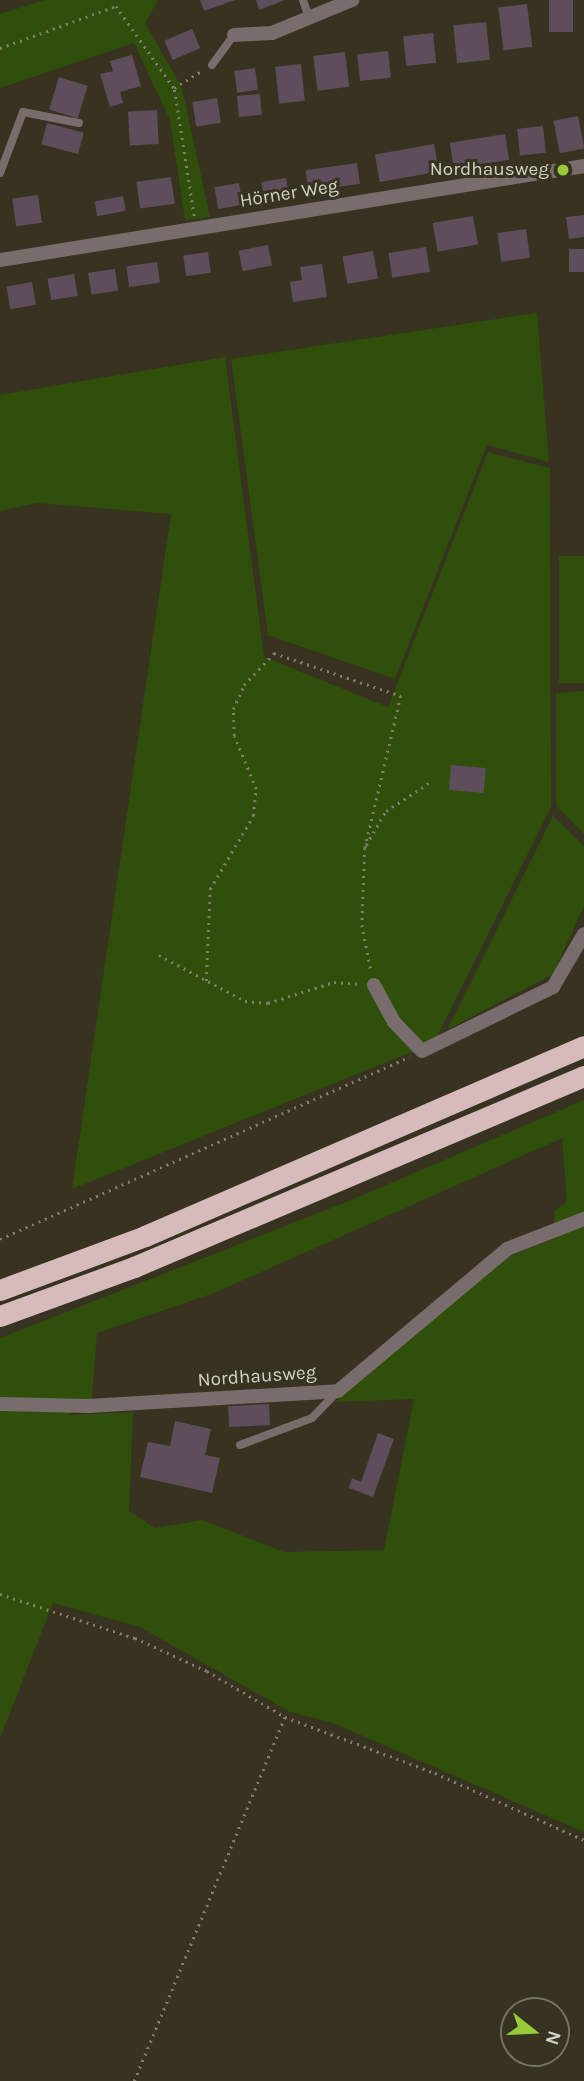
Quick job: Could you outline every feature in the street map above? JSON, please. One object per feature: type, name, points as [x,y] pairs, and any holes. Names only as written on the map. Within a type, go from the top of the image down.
[{"type":"highway","points":[[0,1290],[183,1220],[584,1046]]},
{"type":"highway","points":[[0,1316],[146,1262],[584,1076]]},
{"type":"street","points":[[234,35],[272,33],[352,0]]},
{"type":"street","name":"Hörner Weg","points":[[0,260],[584,166]]},
{"type":"street","points":[[374,985],[394,1022],[422,1051],[553,987],[584,934]]},
{"type":"street","name":"Nordhausweg","points":[[0,1404],[88,1406],[338,1391],[507,1249],[584,1219]]},
{"type":"lane","points":[[303,0],[309,18]]},
{"type":"lane","points":[[212,65],[234,35]]},
{"type":"lane","points":[[0,173],[23,112],[79,123]]},
{"type":"lane","points":[[240,1445],[312,1418],[338,1391]]},
{"type":"path","points":[[117,0],[116,6],[174,88],[196,228]]},
{"type":"path","points":[[0,48],[116,6]]},
{"type":"path","points":[[174,88],[212,65]]},
{"type":"path","points":[[159,955],[206,981],[245,1001],[268,1003],[334,982],[374,985],[362,925],[365,848],[401,696],[274,653],[244,685],[233,709],[234,736],[256,789],[253,816],[211,889],[206,981]]},
{"type":"path","points":[[365,848],[386,811],[429,782]]},
{"type":"path","points":[[0,1239],[422,1051]]},
{"type":"path","points":[[0,1594],[135,1638],[207,1671],[285,1717],[422,1767],[584,1840]]},
{"type":"path","points":[[134,2081],[285,1717]]},
{"type":"green space","points":[[45,0],[158,0],[145,23],[182,88],[210,217],[185,220],[170,120],[134,43],[0,88],[0,14]]},
{"type":"green space","points":[[537,313],[549,462],[487,445],[395,679],[268,635],[231,359]]},
{"type":"green space","points":[[225,357],[264,657],[388,707],[488,452],[550,468],[551,807],[434,1043],[72,1189],[171,514],[37,503],[0,511],[0,395]]},
{"type":"green space","points":[[559,556],[584,556],[584,683],[559,683]]},
{"type":"green space","points":[[584,691],[584,834],[556,806],[556,693]]},
{"type":"green space","points":[[553,816],[584,846],[584,906],[553,974],[447,1030]]},
{"type":"green space","points":[[584,1100],[584,1832],[333,1723],[290,1712],[140,1627],[53,1603],[0,1738],[0,1338],[349,1201]],"holes":[[[562,1138],[567,1202],[555,1210],[553,1239],[504,1259],[335,1402],[414,1399],[384,1550],[284,1552],[203,1520],[155,1528],[129,1511],[133,1412],[68,1415],[92,1398],[97,1333],[214,1293]]]},
{"type":"building","points":[[200,0],[235,0],[204,11]]},
{"type":"building","points":[[256,0],[285,0],[259,10]]},
{"type":"building","points":[[549,0],[573,0],[573,32],[549,32]]},
{"type":"building","points":[[527,4],[532,47],[503,50],[498,8]]},
{"type":"building","points":[[486,22],[490,60],[457,63],[453,25]]},
{"type":"building","points":[[192,29],[200,48],[173,60],[164,41]]},
{"type":"building","points":[[433,33],[436,63],[406,66],[403,36]]},
{"type":"building","points":[[388,51],[391,78],[360,81],[357,54]]},
{"type":"building","points":[[345,52],[349,87],[318,91],[313,56]]},
{"type":"building","points":[[132,55],[141,86],[120,92],[123,103],[110,107],[100,74],[113,71],[110,61]]},
{"type":"building","points":[[301,64],[305,101],[279,104],[275,67]]},
{"type":"building","points":[[255,68],[258,90],[237,93],[234,71]]},
{"type":"building","points":[[59,77],[88,86],[78,118],[49,110]]},
{"type":"building","points":[[260,94],[262,115],[239,117],[237,96]]},
{"type":"building","points":[[217,98],[221,123],[196,127],[192,102]]},
{"type":"building","points":[[157,110],[159,144],[130,145],[128,112]]},
{"type":"building","points":[[578,116],[584,148],[560,153],[553,121]]},
{"type":"building","points":[[47,123],[84,133],[78,154],[41,144]]},
{"type":"building","points":[[543,126],[546,153],[520,156],[517,129]]},
{"type":"building","points":[[505,134],[509,160],[454,168],[450,143]]},
{"type":"building","points":[[434,144],[439,172],[380,182],[375,154]]},
{"type":"building","points":[[357,163],[360,184],[308,191],[306,170]]},
{"type":"building","points":[[171,177],[175,204],[140,209],[136,182]]},
{"type":"building","points":[[286,178],[289,197],[264,201],[261,182]]},
{"type":"building","points":[[239,183],[243,205],[218,209],[214,187]]},
{"type":"building","points":[[38,195],[42,223],[16,226],[12,199]]},
{"type":"building","points":[[123,196],[126,211],[97,216],[95,202]]},
{"type":"building","points":[[584,215],[584,237],[569,239],[566,217]]},
{"type":"building","points":[[473,216],[478,245],[438,252],[433,223]]},
{"type":"building","points":[[526,229],[530,258],[501,262],[497,233]]},
{"type":"building","points":[[268,245],[272,266],[243,271],[239,251]]},
{"type":"building","points":[[426,247],[430,272],[392,278],[388,253]]},
{"type":"building","points":[[569,249],[584,249],[584,272],[569,272]]},
{"type":"building","points":[[373,251],[378,279],[347,284],[342,256]]},
{"type":"building","points":[[208,252],[211,273],[186,276],[183,255]]},
{"type":"building","points":[[157,262],[160,283],[129,287],[126,266]]},
{"type":"building","points":[[322,264],[327,297],[293,302],[290,282],[302,280],[300,267]]},
{"type":"building","points":[[115,269],[118,291],[91,295],[88,273]]},
{"type":"building","points":[[74,274],[78,296],[51,300],[47,279]]},
{"type":"building","points":[[32,282],[36,305],[10,309],[6,287]]},
{"type":"building","points":[[451,765],[486,768],[484,793],[449,790]]},
{"type":"building","points":[[269,1404],[270,1425],[229,1427],[228,1406]]},
{"type":"building","points":[[175,1421],[211,1429],[205,1455],[220,1458],[212,1493],[140,1477],[148,1442],[170,1446]]},
{"type":"building","points":[[378,1433],[394,1439],[373,1497],[349,1488],[352,1478],[361,1482]]},
{"type":"place","name":"Nordhausweg","points":[[563,170]]}]
